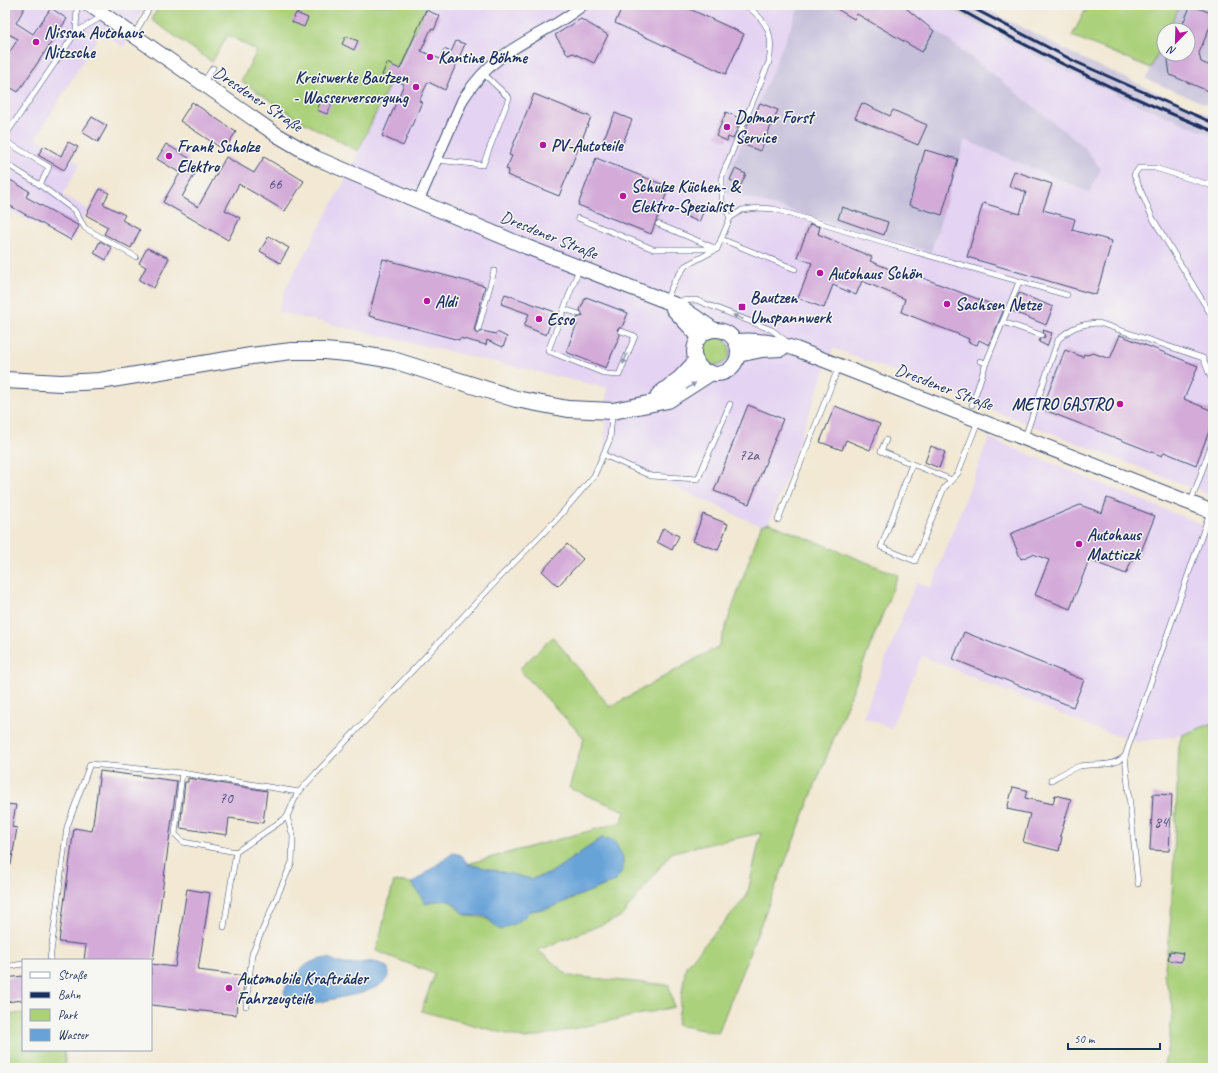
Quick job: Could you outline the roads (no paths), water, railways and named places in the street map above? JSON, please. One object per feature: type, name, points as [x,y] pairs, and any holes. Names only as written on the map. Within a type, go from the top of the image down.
[{"type":"main road","name":"Dresdener Straße","points":[[90,5],[277,135],[316,158],[690,312],[713,330],[726,332],[737,348],[762,350],[796,349],[1212,511]]},
{"type":"main road","name":"Dresdener Straße","points":[[665,302],[685,320],[699,337]]},
{"type":"main road","points":[[713,330],[705,332],[699,337],[694,348],[696,362],[702,368],[710,373],[719,374],[727,371],[734,364],[737,348]]},
{"type":"main road","points":[[5,380],[61,384],[100,382],[250,356],[292,351],[324,351],[357,354],[393,360],[516,399],[568,409],[613,411],[668,400],[710,373]]},
{"type":"main road","points":[[645,405],[681,378],[696,362]]},
{"type":"street","points":[[419,200],[463,99],[483,73],[499,58],[561,21],[583,5]]},
{"type":"lane","points":[[76,32],[77,5]]},
{"type":"lane","points":[[134,36],[151,5]]},
{"type":"lane","points":[[730,218],[722,201],[722,176],[769,62],[771,48],[769,31],[760,16],[746,5]]},
{"type":"lane","points":[[5,136],[76,32],[98,20],[104,14]]},
{"type":"lane","points":[[203,84],[213,68]]},
{"type":"lane","points":[[436,160],[483,165],[510,98],[483,73]]},
{"type":"lane","points":[[5,141],[49,167],[40,185]]},
{"type":"lane","points":[[5,164],[40,185],[74,210],[84,228],[136,257]]},
{"type":"lane","points":[[1213,186],[1155,168],[1139,168],[1134,175],[1152,217],[1213,318]]},
{"type":"lane","points":[[796,349],[772,330],[696,300],[665,302],[674,282],[685,266],[717,249],[730,218],[742,210],[759,208],[774,209],[1067,295]]},
{"type":"lane","points":[[578,218],[653,248],[717,249]]},
{"type":"lane","points":[[658,224],[717,249]]},
{"type":"lane","points":[[721,239],[795,269]]},
{"type":"lane","points":[[580,268],[548,351],[606,374],[619,375],[635,336],[621,331]]},
{"type":"lane","points":[[478,330],[494,271]]},
{"type":"lane","points":[[972,405],[986,363],[1019,282]]},
{"type":"lane","points":[[564,309],[578,314]]},
{"type":"lane","points":[[1003,322],[1041,335]]},
{"type":"lane","points":[[1024,438],[1058,340],[1067,330],[1083,324],[1099,323],[1203,358],[1213,383]]},
{"type":"lane","points":[[980,361],[986,363]]},
{"type":"lane","points":[[778,520],[840,366]]},
{"type":"lane","points":[[604,455],[651,476],[698,479],[730,404]]},
{"type":"lane","points":[[182,772],[175,834],[183,842],[236,852],[287,817],[299,792],[502,574],[555,521],[594,476],[610,439],[613,411]]},
{"type":"lane","points":[[912,464],[881,547],[915,561],[944,488],[958,474],[978,420]]},
{"type":"lane","points":[[886,440],[881,451],[952,480]]},
{"type":"lane","points":[[1191,503],[1213,440]]},
{"type":"lane","points":[[1138,884],[1125,756],[1212,511]]},
{"type":"lane","points":[[1051,780],[1078,767],[1093,764],[1109,765],[1120,761],[1125,756]]},
{"type":"lane","points":[[50,959],[67,827],[90,764],[182,772],[299,792]]},
{"type":"lane","points":[[246,1006],[252,954],[292,862],[293,836],[287,817]]},
{"type":"lane","points":[[224,927],[236,852]]},
{"type":"lane","points":[[5,967],[22,964]]},
{"type":"water","points":[[602,838],[611,839],[616,844],[623,857],[623,870],[615,881],[549,908],[530,911],[520,921],[500,930],[485,917],[467,915],[456,905],[448,901],[441,900],[426,904],[412,883],[453,853],[461,855],[468,864],[531,879],[549,874]]},
{"type":"water","points":[[329,958],[346,964],[373,962],[388,968],[389,974],[386,980],[377,987],[362,993],[305,1005],[287,1001],[284,991],[287,984],[296,972],[315,961]]},
{"type":"railway","points":[[952,5],[1016,40],[1113,88],[1213,131]]},
{"type":"railway","points":[[967,5],[1076,62],[1213,123]]},
{"type":"place","name":"Nissan Autohaus Nitzsche","points":[[36,42]]},
{"type":"place","name":"Kantine Böhme","points":[[430,57]]},
{"type":"place","name":"Kreiswerke Bautzen - Wasserversorgung","points":[[416,87]]},
{"type":"place","name":"Dolmar Forst Service","points":[[727,127]]},
{"type":"place","name":"PV-Autoteile","points":[[543,145]]},
{"type":"place","name":"Frank Scholze Elektro","points":[[169,156]]},
{"type":"place","name":"Schulze Küchen- & Elektro-Spezialist","points":[[623,196]]},
{"type":"place","name":"Autohaus Schön","points":[[820,273]]},
{"type":"place","name":"Aldi","points":[[427,301]]},
{"type":"place","name":"Sachsen Netze","points":[[947,304]]},
{"type":"place","name":"Bautzen Umspannwerk","points":[[742,307]]},
{"type":"place","name":"Esso","points":[[539,319]]},
{"type":"place","name":"METRO GASTRO","points":[[1120,404]]},
{"type":"place","name":"Autohaus Matticzk","points":[[1079,544]]},
{"type":"place","name":"Automobile Krafträder Fahrzeugteile","points":[[229,988]]}]
